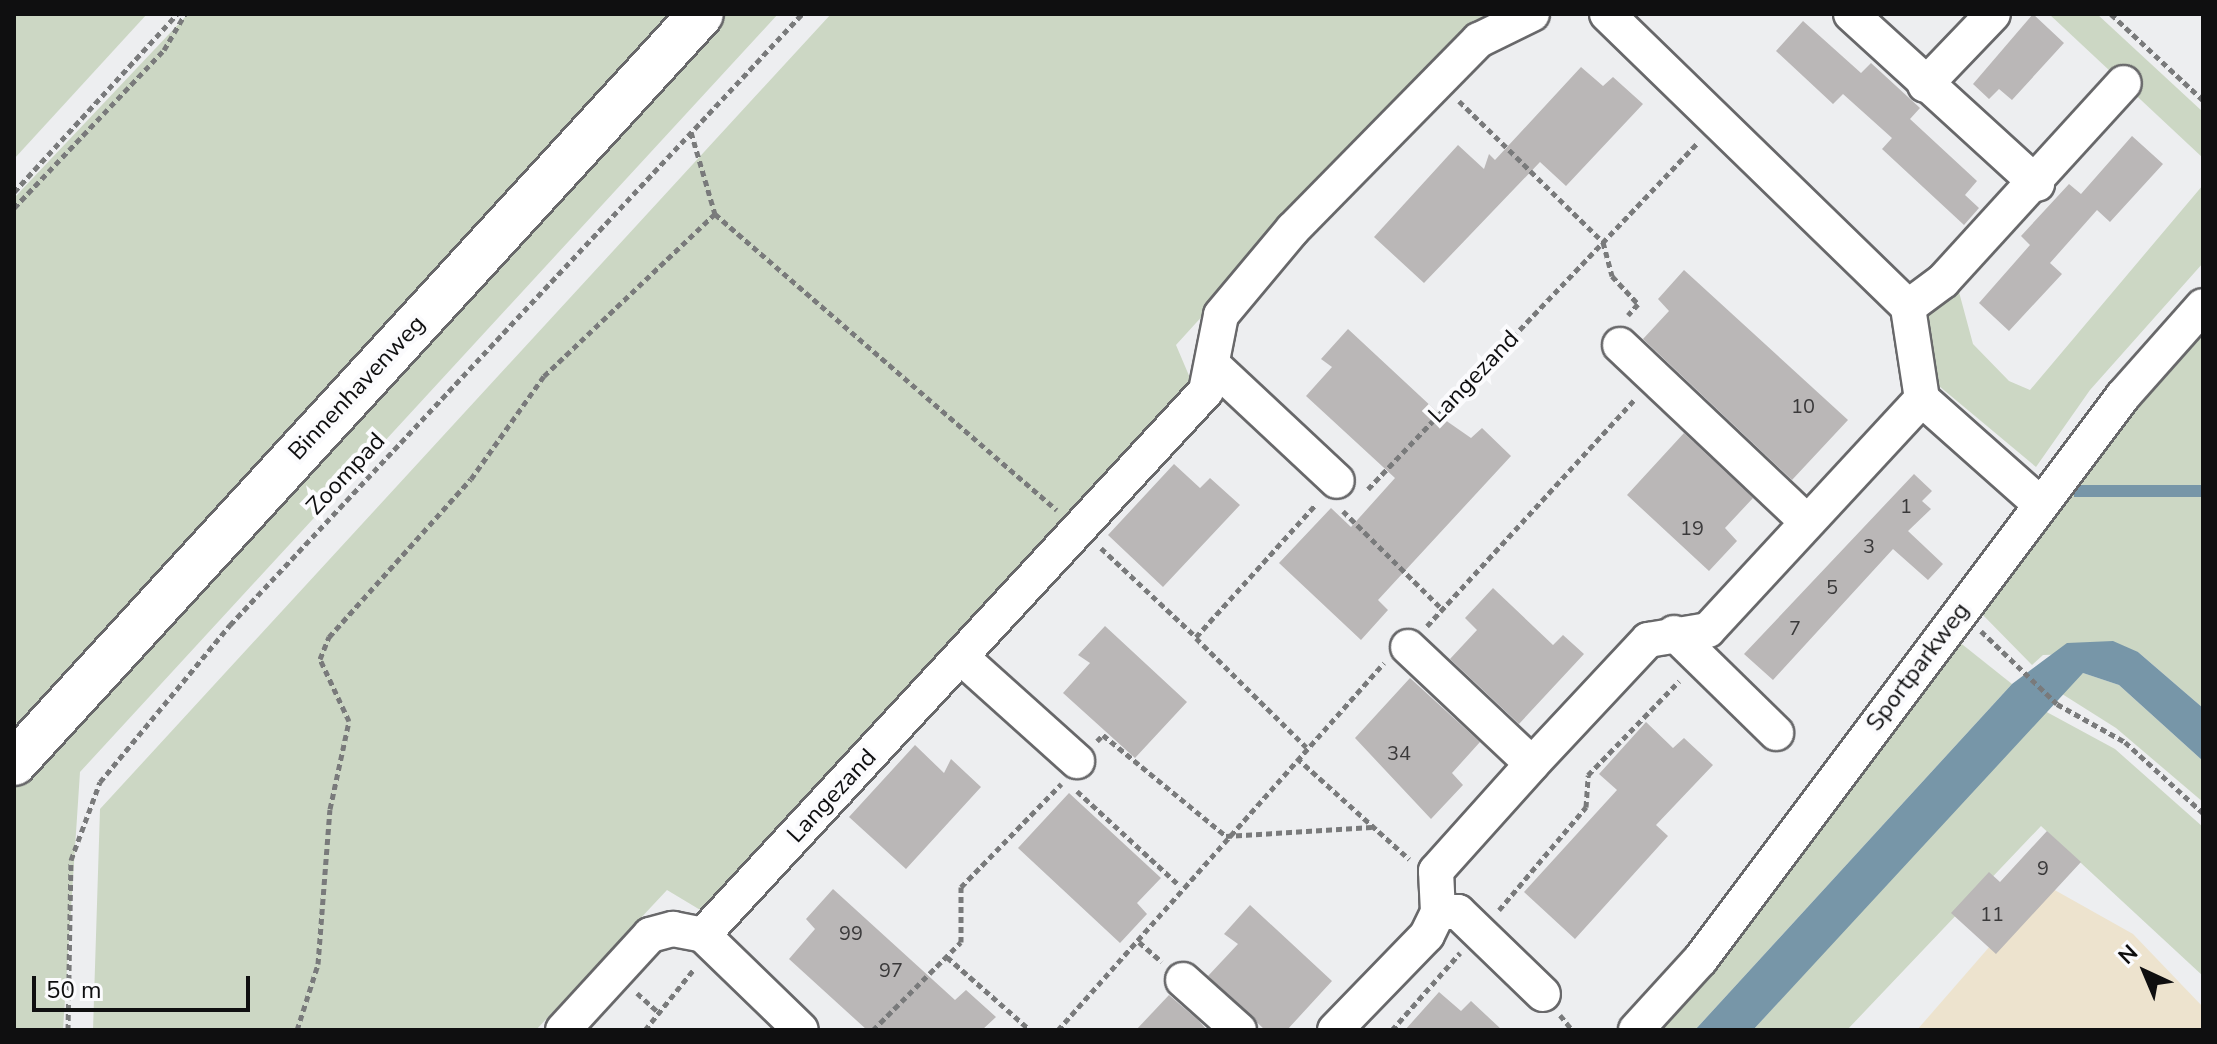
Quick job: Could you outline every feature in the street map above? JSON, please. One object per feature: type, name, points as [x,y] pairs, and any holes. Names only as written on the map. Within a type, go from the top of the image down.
[{"type":"street","name":"Binnenhavenweg","points":[[14,763],[701,14]]},
{"type":"street","name":"Langezand","points":[[708,941],[961,657],[1206,391],[1214,366],[1221,315],[1293,229],[1479,40],[1532,14]]},
{"type":"street","points":[[1607,14],[1908,307],[1922,399],[2039,503]]},
{"type":"street","points":[[1851,14],[1925,85],[2037,184]]},
{"type":"street","points":[[1925,85],[1993,14]]},
{"type":"street","points":[[1908,307],[2037,184],[2124,83]]},
{"type":"street","name":"Sportparkweg","points":[[1636,1030],[1700,960],[2039,503],[2203,306]]},
{"type":"street","points":[[1620,345],[1807,522]]},
{"type":"street","points":[[1214,366],[1341,497]]},
{"type":"street","points":[[1335,1030],[1427,935],[1438,912],[1436,871],[1532,764],[1648,640],[1674,633],[1708,630],[1922,399]]},
{"type":"street","points":[[1674,633],[1776,733]]},
{"type":"street","points":[[1408,647],[1532,764]]},
{"type":"street","points":[[961,657],[1077,761]]},
{"type":"street","points":[[1438,912],[1458,912],[1543,994]]},
{"type":"street","points":[[563,1030],[650,935],[673,929],[708,941],[801,1030]]},
{"type":"street","points":[[1183,980],[1239,1030]]},
{"type":"path","points":[[14,192],[177,14]]},
{"type":"path","points":[[14,208],[156,60],[185,14]]},
{"type":"path","name":"Zoompad","points":[[68,1030],[71,860],[100,782],[230,625],[802,14]]},
{"type":"path","points":[[2111,14],[2203,100]]},
{"type":"path","points":[[1438,81],[1603,242],[1612,276],[1638,304],[1604,339],[1620,345]]},
{"type":"path","name":"Langezand","points":[[1196,637],[1603,242],[1719,122]]},
{"type":"path","points":[[691,131],[715,214],[946,421],[1079,528],[1196,637],[1306,747]]},
{"type":"path","points":[[297,1030],[318,964],[330,809],[349,721],[320,659],[329,637],[471,479],[544,376],[715,214]]},
{"type":"path","points":[[1058,1030],[1180,886],[1378,667],[1408,647],[1654,379]]},
{"type":"path","points":[[1341,497],[1442,609]]},
{"type":"path","points":[[1961,611],[2057,704],[2125,742],[2203,813]]},
{"type":"path","points":[[1392,1030],[1586,807],[1588,775],[1700,659]]},
{"type":"path","points":[[1077,761],[1103,735],[1226,836],[1372,827]]},
{"type":"path","points":[[1297,758],[1414,863],[1436,871]]},
{"type":"path","points":[[873,1030],[961,942],[961,887],[1065,780],[1180,886]]},
{"type":"path","points":[[645,1030],[708,941]]},
{"type":"path","points":[[947,957],[1030,1030]]},
{"type":"shaded area","points":[[2044,884],[2133,934],[2203,1007],[2203,1030],[1917,1030]]},
{"type":"green space","points":[[14,14],[147,14],[14,159]]},
{"type":"green space","points":[[188,14],[673,14],[14,730],[14,198]]},
{"type":"green space","points":[[722,14],[778,14],[80,772],[63,1030],[14,1030],[14,787]]},
{"type":"green space","points":[[831,14],[1516,14],[1453,40],[1176,345],[1193,385],[707,914],[667,890],[536,1030],[93,1030],[100,809]]},
{"type":"green space","points":[[2049,14],[2097,14],[2203,112],[2203,158]]},
{"type":"green space","points":[[2203,185],[2203,263],[2090,390],[2036,467],[1939,386],[1922,311],[1959,292],[1973,344],[2009,381],[2030,390]]},
{"type":"green space","points":[[2203,333],[2203,708],[2138,652],[2043,655],[2032,665],[1980,612],[2128,414]]},
{"type":"green space","points":[[1958,641],[2012,684],[1695,1030],[1657,1030]]},
{"type":"green space","points":[[2083,673],[2119,685],[2203,761],[2203,802],[2116,728],[2059,692]]},
{"type":"green space","points":[[2043,710],[2115,749],[2203,827],[2203,976],[2041,826],[1847,1030],[1753,1030]]},
{"type":"water","points":[[2074,485],[2203,485],[2203,497],[2074,497]]},
{"type":"water","points":[[2113,641],[2138,652],[2203,708],[2203,761],[2119,685],[2083,673],[1753,1030],[1695,1030],[2012,684],[2067,643]]},
{"type":"building","points":[[2033,14],[2064,43],[2012,100],[1999,89],[1989,99],[1973,84]]},
{"type":"building","points":[[1803,21],[1861,73],[1871,63],[1920,108],[1910,119],[1977,181],[1965,195],[1979,208],[1964,225],[1882,149],[1892,138],[1843,94],[1833,104],[1776,51]]},
{"type":"building","points":[[1581,67],[1603,86],[1613,77],[1643,104],[1566,186],[1540,162],[1424,283],[1374,237],[1458,145],[1484,169],[1489,154],[1495,160]]},
{"type":"building","points":[[2132,136],[2163,164],[2110,222],[2097,210],[2050,263],[2062,274],[2009,331],[1979,303],[2030,245],[2021,236],[2069,184],[2081,194]]},
{"type":"building","points":[[1684,270],[1848,420],[1792,480],[1643,339],[1669,311],[1658,299]]},
{"type":"building","points":[[1348,329],[1448,422],[1471,438],[1482,428],[1511,456],[1378,600],[1388,610],[1361,640],[1279,563],[1331,508],[1351,527],[1395,478],[1306,396],[1332,367],[1321,359]]},
{"type":"building","points":[[1684,433],[1753,498],[1725,528],[1737,541],[1709,571],[1627,495]]},
{"type":"building","points":[[1174,464],[1200,488],[1210,478],[1240,505],[1163,587],[1108,535]]},
{"type":"building","points":[[1914,474],[1932,491],[1922,501],[1931,509],[1908,531],[1943,564],[1928,580],[1893,549],[1773,680],[1744,654]]},
{"type":"building","points":[[1493,588],[1553,645],[1563,635],[1584,654],[1519,724],[1450,659],[1477,630],[1465,618]]},
{"type":"building","points":[[1105,626],[1187,702],[1135,758],[1063,693],[1090,663],[1078,655]]},
{"type":"building","points":[[1410,678],[1480,742],[1452,773],[1463,785],[1431,819],[1355,738]]},
{"type":"building","points":[[1646,722],[1673,748],[1684,738],[1713,765],[1656,825],[1668,836],[1575,939],[1524,892],[1617,790],[1599,774]]},
{"type":"building","points":[[915,745],[944,773],[951,759],[981,787],[906,869],[849,817]]},
{"type":"building","points":[[1069,793],[1161,878],[1137,903],[1147,914],[1120,943],[1018,848]]},
{"type":"building","points":[[2047,831],[2081,862],[1996,954],[1951,913],[1989,872],[2000,882]]},
{"type":"building","points":[[833,889],[955,1000],[966,990],[996,1017],[982,1030],[867,1030],[789,959],[815,929],[806,919]]},
{"type":"building","points":[[1250,905],[1332,981],[1287,1030],[1265,1030],[1208,976],[1238,944],[1224,934]]},
{"type":"building","points":[[1439,992],[1461,1011],[1471,1001],[1502,1030],[1405,1030]]},
{"type":"building","points":[[1169,995],[1198,1020],[1207,1030],[1136,1030]]}]
